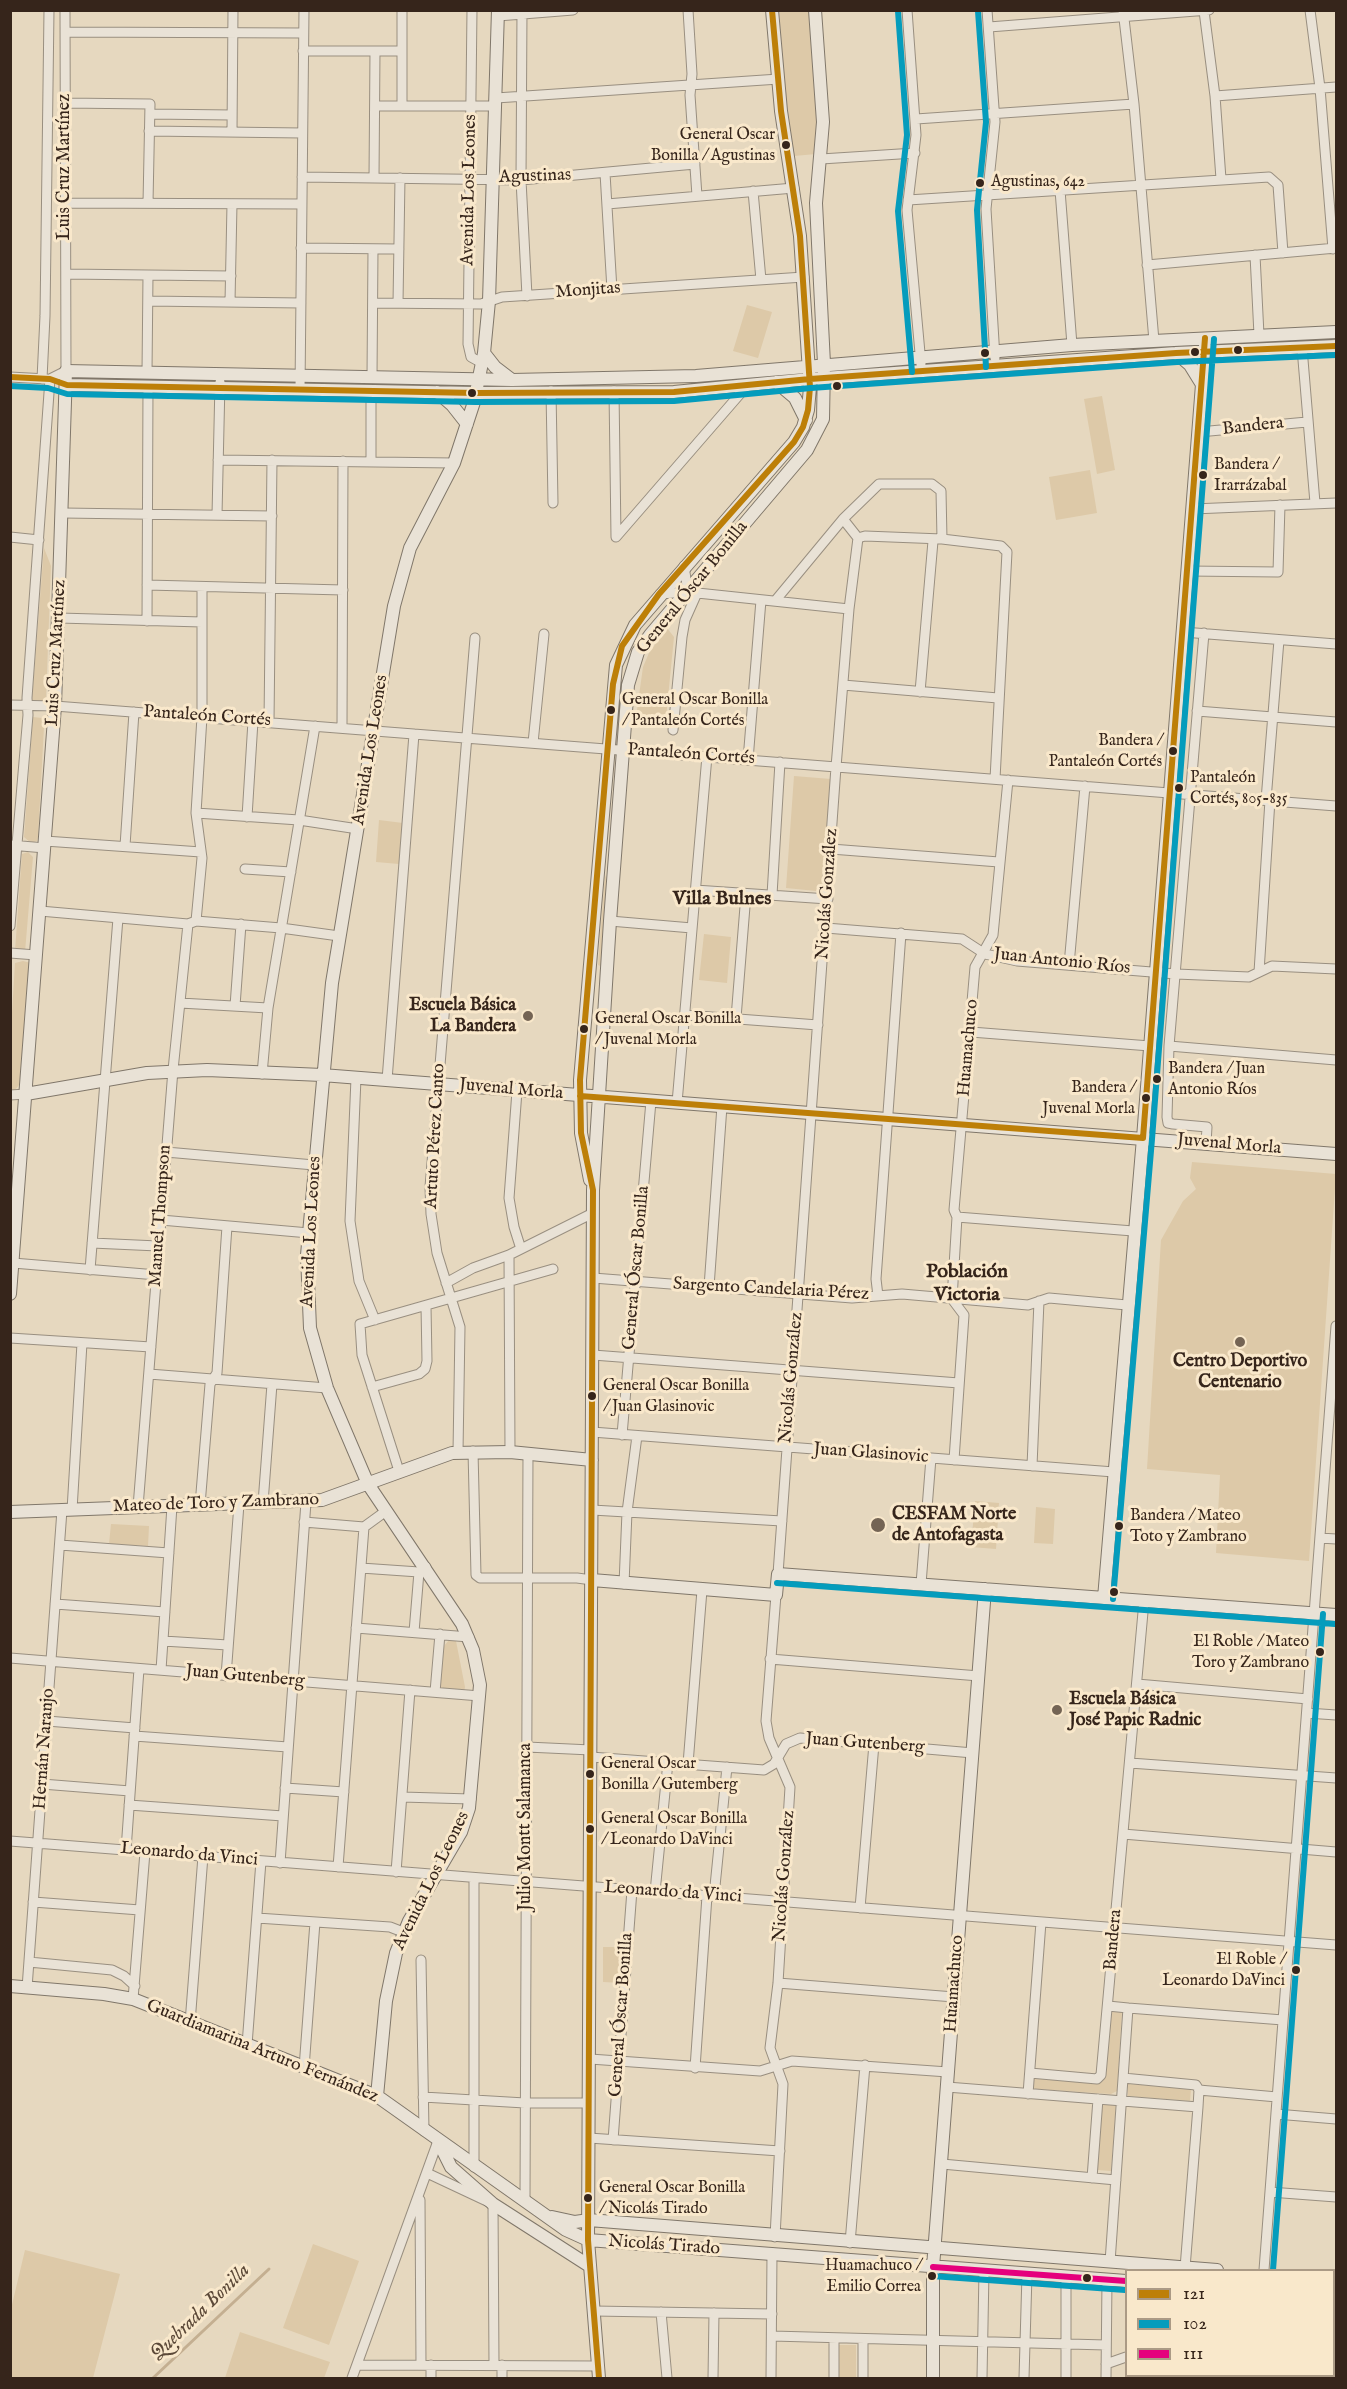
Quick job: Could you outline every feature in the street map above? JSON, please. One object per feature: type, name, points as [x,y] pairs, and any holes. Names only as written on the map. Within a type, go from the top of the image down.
[{"type":"street","name":"Luis Cruz Martínez","points":[[10,927],[14,846],[28,707],[39,540],[46,379],[49,10]]},
{"type":"street","name":"Luis Cruz Martínez","points":[[10,1294],[45,844],[59,618],[67,385],[65,10]]},
{"type":"street","points":[[232,132],[233,10]]},
{"type":"street","points":[[300,389],[304,10]]},
{"type":"street","points":[[402,10],[402,106]]},
{"type":"street","name":"Avenida Los Leones","points":[[472,10],[469,353],[474,360],[483,358]]},
{"type":"street","points":[[498,13],[573,10]]},
{"type":"street","points":[[688,10],[697,196]]},
{"type":"street","name":"General Óscar Bonilla","points":[[593,1190],[583,1144],[580,1096],[613,684],[622,646],[634,625],[659,594],[789,449],[807,420],[810,379],[804,276],[794,188],[781,111],[772,10]]},
{"type":"street","name":"General Óscar Bonilla","points":[[598,2372],[588,2265],[593,1190],[628,685],[638,652],[692,593],[812,443],[823,419],[825,378],[816,213],[823,115],[815,10]]},
{"type":"street","points":[[907,10],[916,118],[915,153],[908,200],[921,371]]},
{"type":"street","points":[[987,10],[995,113],[987,195],[995,366]]},
{"type":"street","points":[[989,27],[1123,14],[1209,10]]},
{"type":"street","points":[[1147,265],[1335,249],[1320,88],[1310,10]]},
{"type":"street","points":[[1204,11],[1215,96],[1221,179]]},
{"type":"street","points":[[522,12],[521,180],[527,296]]},
{"type":"street","name":"Avenida Los Leones","points":[[376,2096],[389,1981],[403,1932],[461,1832],[471,1800],[480,1696],[477,1663],[469,1637],[422,1570],[368,1484],[327,1388],[313,1347],[308,1312],[309,1233],[322,1075],[339,936],[375,731],[394,606],[403,569],[415,538],[454,463],[476,393],[483,358],[489,301],[498,13]]},
{"type":"street","points":[[1123,14],[1134,104],[1154,341]]},
{"type":"street","points":[[65,32],[303,33]]},
{"type":"street","points":[[303,51],[402,51]]},
{"type":"street","points":[[374,178],[375,51]]},
{"type":"street","points":[[375,106],[471,106],[521,97],[779,79]]},
{"type":"street","points":[[1215,96],[1336,87]]},
{"type":"street","points":[[65,102],[232,115]]},
{"type":"street","points":[[916,118],[1134,104]]},
{"type":"street","points":[[148,203],[150,109]]},
{"type":"street","points":[[149,131],[302,133]]},
{"type":"street","points":[[821,159],[915,153]]},
{"type":"street","name":"Agustinas","points":[[302,177],[521,180],[695,164]]},
{"type":"street","points":[[605,173],[612,290]]},
{"type":"street","points":[[908,200],[1265,177],[1272,178],[1278,185],[1283,253]]},
{"type":"street","points":[[398,303],[400,178]]},
{"type":"street","points":[[607,204],[794,188]]},
{"type":"street","points":[[1060,190],[1072,345]]},
{"type":"street","points":[[753,191],[761,279]]},
{"type":"street","points":[[65,202],[302,204]]},
{"type":"street","points":[[230,302],[232,204]]},
{"type":"street","points":[[302,248],[399,249]]},
{"type":"street","points":[[372,377],[373,249]]},
{"type":"street","points":[[1255,255],[1259,335]]},
{"type":"street","points":[[66,274],[231,276]]},
{"type":"street","points":[[147,372],[148,275]]},
{"type":"street","name":"Monjitas","points":[[373,303],[468,304],[527,296],[804,276]]},
{"type":"street","points":[[148,301],[301,303]]},
{"type":"street","points":[[46,379],[66,371],[479,380],[696,376],[1072,345],[1336,332]]},
{"type":"street","name":"Bandera","points":[[1104,1598],[1133,1231],[1143,1138],[1205,338]]},
{"type":"street","points":[[10,377],[46,379],[67,385],[148,387],[476,393],[674,392],[746,387],[810,379],[1176,353],[1336,346]]},
{"type":"street","points":[[1302,348],[1315,504]]},
{"type":"street","points":[[1176,353],[1190,365],[1203,386]]},
{"type":"street","points":[[483,358],[512,380]]},
{"type":"street","points":[[217,515],[220,374]]},
{"type":"street","points":[[776,382],[795,398],[807,420]]},
{"type":"street","points":[[147,621],[148,387]]},
{"type":"street","points":[[614,391],[616,537],[746,387]]},
{"type":"street","points":[[551,391],[553,503]]},
{"type":"street","points":[[437,392],[467,424]]},
{"type":"street","points":[[371,402],[371,462]]},
{"type":"street","name":"Bandera","points":[[1199,432],[1307,422]]},
{"type":"street","points":[[218,460],[454,463]]},
{"type":"street","points":[[269,722],[272,460]]},
{"type":"street","points":[[342,728],[343,461]]},
{"type":"street","points":[[775,602],[843,519],[879,484],[932,484],[941,491],[938,540],[920,692]]},
{"type":"street","points":[[1193,508],[1336,503]]},
{"type":"street","points":[[1188,571],[1278,572],[1280,505]]},
{"type":"street","points":[[63,513],[272,516]]},
{"type":"street","points":[[843,519],[858,538],[865,536],[938,540],[1001,546],[1007,552],[995,779]]},
{"type":"street","points":[[10,537],[39,540]]},
{"type":"street","name":"Nicolás González","points":[[775,2237],[783,2084],[770,2048],[778,1983],[790,1787],[769,1738],[766,1721],[826,928],[836,766],[849,609],[858,538]]},
{"type":"street","points":[[684,566],[692,593]]},
{"type":"street","points":[[147,585],[343,590]]},
{"type":"street","name":"Manuel Thompson","points":[[138,1507],[173,1070],[201,852],[196,813],[202,717],[202,587]]},
{"type":"street","points":[[659,594],[692,593],[849,609]]},
{"type":"street","name":"General Óscar Bonilla","points":[[673,730],[682,637],[692,593]]},
{"type":"street","points":[[748,760],[761,600]]},
{"type":"street","points":[[59,618],[202,622]]},
{"type":"street","points":[[1183,632],[1336,644]]},
{"type":"street","points":[[1204,633],[1169,1046],[1168,1123],[1207,1126],[1206,1143]]},
{"type":"street","points":[[533,743],[544,634]]},
{"type":"street","name":"Artuto Pérez Canto","points":[[458,1452],[461,1335],[434,1237],[430,1201],[476,638]]},
{"type":"street","points":[[1259,972],[1272,718],[1279,639]]},
{"type":"street","points":[[843,686],[998,698]]},
{"type":"street","name":"Pantaleón Cortés","points":[[10,705],[55,706],[269,722],[1336,806]]},
{"type":"street","points":[[1197,711],[1336,722]]},
{"type":"street","points":[[125,846],[134,712]]},
{"type":"street","points":[[247,817],[253,721]]},
{"type":"street","points":[[262,1074],[268,1008],[315,726]]},
{"type":"street","points":[[387,1080],[414,734]]},
{"type":"street","points":[[677,1103],[707,756]]},
{"type":"street","points":[[772,895],[780,762]]},
{"type":"street","name":"Huamachuco","points":[[954,1460],[964,1315],[952,1299],[957,1217],[954,1210],[975,966],[985,954],[993,935],[1008,780]]},
{"type":"street","points":[[1069,965],[1085,786]]},
{"type":"street","points":[[196,813],[299,820],[358,829]]},
{"type":"street","points":[[14,846],[45,844],[125,846],[201,852]]},
{"type":"street","points":[[831,849],[999,862]]},
{"type":"street","points":[[245,869],[291,872]]},
{"type":"street","points":[[695,890],[828,899]]},
{"type":"street","points":[[735,1018],[746,894]]},
{"type":"street","points":[[40,911],[118,918],[241,924],[339,936]]},
{"type":"street","points":[[90,1269],[118,918]]},
{"type":"street","points":[[610,921],[692,928]]},
{"type":"street","points":[[235,1006],[241,924]]},
{"type":"street","name":"Juan Antonio Ríos","points":[[826,928],[962,939],[985,954],[1017,961],[1176,974],[1249,977],[1272,966],[1336,969]]},
{"type":"street","points":[[878,1296],[876,1279],[901,933]]},
{"type":"street","points":[[10,953],[36,955]]},
{"type":"street","points":[[180,1003],[268,1008]]},
{"type":"street","points":[[685,1015],[818,1025]]},
{"type":"street","points":[[971,1032],[1150,1046]]},
{"type":"street","points":[[1169,1046],[1336,1060]]},
{"type":"street","name":"Juvenal Morla","points":[[10,1095],[173,1070],[322,1075],[1336,1154]]},
{"type":"street","points":[[356,1078],[350,1221],[359,1281],[375,1320]]},
{"type":"street","points":[[517,1091],[509,1198],[511,1218],[521,1249]]},
{"type":"street","name":"General Óscar Bonilla","points":[[622,1435],[651,1101]]},
{"type":"street","points":[[709,1287],[722,1106]]},
{"type":"street","points":[[166,1152],[314,1165]]},
{"type":"street","points":[[446,1283],[472,1268],[509,1255],[593,1213]]},
{"type":"street","points":[[957,1217],[1133,1231]]},
{"type":"street","points":[[161,1220],[309,1233]]},
{"type":"street","points":[[200,1505],[210,1384],[217,1373],[227,1226]]},
{"type":"street","points":[[92,1243],[158,1246]]},
{"type":"street","points":[[509,1255],[511,1281],[510,1452]]},
{"type":"street","points":[[13,1263],[157,1275]]},
{"type":"street","points":[[399,1471],[362,1355],[360,1324],[553,1269]]},
{"type":"street","name":"Sargento Candelaria Pérez","points":[[593,1278],[859,1298],[902,1294],[1028,1305],[1049,1298],[1127,1305]]},
{"type":"street","points":[[1032,1466],[1040,1301]]},
{"type":"street","points":[[372,1387],[419,1374],[425,1369],[427,1361],[426,1306]]},
{"type":"street","points":[[1264,2269],[1336,1326]]},
{"type":"street","points":[[10,1338],[151,1347]]},
{"type":"street","name":"Hernán Naranjo","points":[[27,1988],[60,1545],[67,1510],[82,1342]]},
{"type":"street","points":[[592,1355],[959,1383]]},
{"type":"street","points":[[149,1374],[327,1388]]},
{"type":"street","points":[[263,1503],[272,1384]]},
{"type":"street","name":"Juan Glasinovic","points":[[592,1432],[1114,1472]]},
{"type":"street","points":[[624,1584],[627,1512],[637,1436]]},
{"type":"street","points":[[473,1451],[476,1575],[480,1578],[592,1580],[776,1595]]},
{"type":"street","name":"Mateo de Toro y Zambrano","points":[[10,1512],[306,1502],[330,1498],[399,1471],[458,1452],[528,1453],[592,1460]]},
{"type":"street","name":"Julio Montt Salamanca","points":[[525,2200],[528,1453]]},
{"type":"street","points":[[921,1584],[931,1458]]},
{"type":"street","points":[[1325,1472],[1336,1472]]},
{"type":"street","points":[[280,1863],[306,1502]]},
{"type":"street","points":[[226,1676],[239,1504]]},
{"type":"street","points":[[161,1670],[172,1506]]},
{"type":"street","points":[[592,1510],[782,1521]]},
{"type":"street","points":[[338,1867],[364,1527],[386,1511]]},
{"type":"street","name":"Mateo de Toro y Zambrano","points":[[304,1522],[364,1527]]},
{"type":"street","points":[[1320,1538],[1336,1539]]},
{"type":"street","points":[[60,1545],[169,1553]]},
{"type":"street","points":[[361,1568],[422,1570],[414,1632]]},
{"type":"street","points":[[778,1574],[1336,1615]]},
{"type":"street","name":"Huamachuco","points":[[933,2379],[934,2249],[985,1589]]},
{"type":"street","points":[[688,1764],[702,1590]]},
{"type":"street","name":"Bandera","points":[[1030,2073],[1097,2079],[1101,2075],[1144,1600]]},
{"type":"street","points":[[56,1604],[165,1611]]},
{"type":"street","points":[[356,1628],[469,1637]]},
{"type":"street","points":[[435,1692],[440,1634]]},
{"type":"street","points":[[163,1641],[228,1645]]},
{"type":"street","name":"Juan Gutenberg","points":[[10,1658],[480,1696]]},
{"type":"street","points":[[770,1659],[979,1676]]},
{"type":"street","points":[[126,1850],[139,1668]]},
{"type":"street","points":[[1137,1684],[1308,1699]]},
{"type":"street","points":[[396,1872],[410,1690]]},
{"type":"street","points":[[1306,1713],[1336,1715]]},
{"type":"street","points":[[47,1721],[288,1747]]},
{"type":"street","name":"Juan Gutenberg","points":[[526,1747],[764,1770],[771,1767],[786,1744],[795,1739],[974,1752]]},
{"type":"street","points":[[860,1908],[874,1744]]},
{"type":"street","points":[[656,1892],[668,1762]]},
{"type":"street","points":[[1130,1763],[1336,1778]]},
{"type":"street","points":[[695,2068],[711,1896],[727,1767]]},
{"type":"street","points":[[42,1784],[130,1791]]},
{"type":"street","points":[[285,1788],[344,1792]]},
{"type":"street","points":[[402,1797],[471,1800]]},
{"type":"street","points":[[129,1805],[283,1816]]},
{"type":"street","points":[[1123,1834],[1336,1852]]},
{"type":"street","name":"Leonardo da Vinci","points":[[10,1841],[1336,1945]]},
{"type":"street","points":[[134,1999],[145,1852]]},
{"type":"street","points":[[190,2024],[203,1856]]},
{"type":"street","points":[[247,2045],[261,1861]]},
{"type":"street","points":[[474,1878],[474,2168]]},
{"type":"street","name":"General Óscar Bonilla","points":[[613,2140],[617,2062],[632,1890]]},
{"type":"street","points":[[33,1902],[140,1910]]},
{"type":"street","points":[[257,1918],[390,1927],[403,1932]]},
{"type":"street","points":[[304,2068],[315,1922]]},
{"type":"street","points":[[1028,2094],[1041,1922]]},
{"type":"street","points":[[421,1960],[424,2131]]},
{"type":"street","name":"Guardiamarina Arturo Fernández","points":[[28,1962],[112,1970],[124,1976],[135,1986]]},
{"type":"street","points":[[778,1983],[954,1997]]},
{"type":"street","name":"Guardiamarina Arturo Fernández","points":[[10,1986],[104,1994],[134,1999],[190,2024],[376,2096],[474,2168],[551,2217]]},
{"type":"street","points":[[1108,2006],[1283,2020]]},
{"type":"street","points":[[1110,2262],[1128,2008]]},
{"type":"street","points":[[590,2060],[760,2071],[776,2064],[792,2061],[948,2072]]},
{"type":"street","points":[[850,2243],[865,2065]]},
{"type":"street","points":[[1123,2078],[1196,2085],[1199,2090],[1185,2268]]},
{"type":"street","points":[[947,2087],[1198,2107]]},
{"type":"street","points":[[1199,2090],[1277,2097]]},
{"type":"street","points":[[423,2097],[525,2103],[589,2103]]},
{"type":"street","points":[[1092,2178],[1098,2099]]},
{"type":"street","points":[[1276,2114],[1336,2119]]},
{"type":"street","points":[[589,2139],[780,2151]]},
{"type":"street","points":[[352,2379],[438,2141]]},
{"type":"street","points":[[438,2141],[450,2167],[493,2204],[588,2265]]},
{"type":"street","points":[[942,2164],[1116,2180]]},
{"type":"street","points":[[427,2174],[493,2204]]},
{"type":"street","points":[[420,2191],[426,2365],[430,2379]]},
{"type":"street","points":[[1270,2192],[1336,2197]]},
{"type":"street","points":[[493,2204],[498,2366],[502,2379]]},
{"type":"street","name":"Nicolás Tirado","points":[[551,2217],[575,2222],[589,2220],[775,2237],[1195,2269]]},
{"type":"street","name":"Nicolás Tirado","points":[[551,2217],[566,2230],[588,2240],[1125,2281]]},
{"type":"street","points":[[771,2379],[772,2253]]},
{"type":"street","points":[[982,2379],[984,2271]]},
{"type":"street","points":[[1024,2379],[1027,2274]]},
{"type":"street","points":[[1066,2277],[1066,2379]]},
{"type":"street","points":[[1106,2379],[1107,2280]]},
{"type":"street","points":[[594,2311],[772,2314]]},
{"type":"street","points":[[661,2312],[667,2379]]},
{"type":"street","points":[[713,2379],[714,2313]]},
{"type":"street","points":[[772,2336],[1106,2345]]},
{"type":"street","points":[[834,2338],[834,2379]]},
{"type":"street","points":[[862,2338],[863,2379]]},
{"type":"street","points":[[1106,2364],[1125,2357]]},
{"type":"street","points":[[357,2365],[498,2366],[598,2372]]},
{"type":"shaded area","points":[[779,11],[811,11],[820,130],[816,154],[794,156],[787,110]]},
{"type":"shaded area","points":[[747,305],[772,312],[758,358],[733,351]]},
{"type":"shaded area","points":[[1102,396],[1115,470],[1097,474],[1084,399]]},
{"type":"shaded area","points":[[1090,470],[1097,513],[1056,520],[1049,477]]},
{"type":"shaded area","points":[[44,548],[51,566],[46,699],[44,703],[34,705],[32,700]]},
{"type":"shaded area","points":[[667,628],[674,637],[666,718],[636,717],[643,667],[649,653]]},
{"type":"shaded area","points":[[33,717],[42,718],[44,727],[38,837],[37,841],[31,843],[24,837]]},
{"type":"shaded area","points":[[794,776],[831,779],[823,884],[816,891],[786,888]]},
{"type":"shaded area","points":[[379,820],[403,823],[399,864],[376,862]]},
{"type":"shaded area","points":[[28,852],[33,857],[25,952],[15,951],[22,854]]},
{"type":"shaded area","points":[[605,875],[608,883],[603,967],[598,965]]},
{"type":"shaded area","points":[[704,934],[731,937],[727,983],[699,980]]},
{"type":"shaded area","points":[[23,961],[31,963],[20,1084],[11,1094],[11,1029],[15,963]]},
{"type":"shaded area","name":"Centro Deportivo Centenario","points":[[1192,1162],[1336,1174],[1309,1561],[1216,1553],[1220,1475],[1147,1469],[1161,1240],[1183,1201],[1196,1189],[1190,1178]]},
{"type":"shaded area","points":[[975,1501],[999,1503],[996,1549],[971,1547]]},
{"type":"shaded area","points":[[1036,1507],[1055,1509],[1053,1544],[1034,1543]]},
{"type":"shaded area","points":[[111,1524],[149,1526],[148,1546],[109,1544]]},
{"type":"shaded area","points":[[449,1640],[456,1641],[464,1692],[438,1689],[444,1646]]},
{"type":"shaded area","points":[[603,1947],[622,1947],[622,1983],[603,1982]]},
{"type":"shaded area","points":[[1112,2010],[1122,2011],[1117,2091],[1111,2094],[1035,2089],[1031,2086],[1032,2077],[1101,2081]]},
{"type":"shaded area","points":[[1128,2084],[1191,2089],[1190,2101],[1128,2096]]},
{"type":"shaded area","points":[[1102,2102],[1116,2103],[1111,2171],[1097,2170]]},
{"type":"shaded area","points":[[313,2244],[359,2261],[329,2345],[283,2328]]},
{"type":"shaded area","points":[[25,2250],[120,2274],[93,2378],[11,2378],[11,2309]]},
{"type":"shaded area","points":[[240,2332],[330,2362],[324,2378],[225,2378]]},
{"type":"shaded area","points":[[836,2345],[856,2345],[856,2378],[836,2378]]},
{"type":"waterway","name":"Quebrada Bonilla","points":[[153,2378],[269,2269]]},
{"type":"transit line","name":"121","points":[[599,2378],[588,2240],[593,1190],[581,1133],[580,1080],[613,684],[622,646],[659,594],[794,442],[803,427],[808,410],[810,387],[800,236],[781,111],[772,10]]},
{"type":"transit line","name":"102","points":[[898,11],[907,135],[898,211],[912,372]]},
{"type":"transit line","name":"102","points":[[978,11],[986,122],[977,210],[986,367]]},
{"type":"transit line","name":"121","points":[[580,1096],[1143,1138],[1205,338]]},
{"type":"transit line","name":"102","points":[[1113,1599],[1152,1139],[1214,339]]},
{"type":"transit line","name":"121","points":[[10,377],[50,379],[67,385],[476,393],[674,392],[810,379],[1176,353],[1336,346]]},
{"type":"transit line","name":"102","points":[[10,386],[48,388],[67,394],[476,402],[674,401],[811,388],[1177,362],[1336,355]]},
{"type":"transit line","name":"102","points":[[777,1583],[1335,1624]]},
{"type":"transit line","name":"102","points":[[1273,2269],[1323,1614]]},
{"type":"transit line","name":"111","points":[[933,2267],[1125,2281]]},
{"type":"transit line","name":"102","points":[[932,2276],[1125,2290]]},
{"type":"place","name":"General Oscar Bonilla / Agustinas","points":[[786,145]]},
{"type":"place","name":"Agustinas, 642","points":[[980,183]]},
{"type":"place","name":"Bandera / Irarrázabal","points":[[1203,475]]},
{"type":"place","name":"General Oscar Bonilla / Pantaleón Cortés","points":[[611,710]]},
{"type":"place","name":"Bandera / Pantaleón Cortés","points":[[1173,751]]},
{"type":"place","name":"Pantaleón Cortés, 805-835","points":[[1179,788]]},
{"type":"place","name":"Escuela Básica La Bandera","points":[[528,1016]]},
{"type":"place","name":"General Oscar Bonilla / Juvenal Morla","points":[[584,1029]]},
{"type":"place","name":"Bandera / Juan Antonio Ríos","points":[[1157,1079]]},
{"type":"place","name":"Bandera / Juvenal Morla","points":[[1146,1098]]},
{"type":"place","name":"Centro Deportivo Centenario","points":[[1240,1342]]},
{"type":"place","name":"General Oscar Bonilla / Juan Glasinovic","points":[[592,1396]]},
{"type":"place","name":"CESFAM Norte de Antofagasta","points":[[878,1525]]},
{"type":"place","name":"Bandera / Mateo Toto y Zambrano","points":[[1119,1526]]},
{"type":"place","name":"El Roble / Mateo Toro y Zambrano","points":[[1320,1652]]},
{"type":"place","name":"Escuela Básica José Papic Radnic","points":[[1057,1710]]},
{"type":"place","name":"General Oscar Bonilla / Gutemberg","points":[[590,1774]]},
{"type":"place","name":"General Oscar Bonilla / Leonardo DaVinci","points":[[590,1829]]},
{"type":"place","name":"El Roble / Leonardo DaVinci","points":[[1296,1970]]},
{"type":"place","name":"General Oscar Bonilla / Nicolás Tirado","points":[[588,2198]]},
{"type":"place","name":"Huamachuco / Emilio Correa","points":[[932,2276]]},
{"type":"district","name":"Villa Bulnes","points":[[722,900]]},
{"type":"district","name":"Población Victoria","points":[[967,1284]]}]
